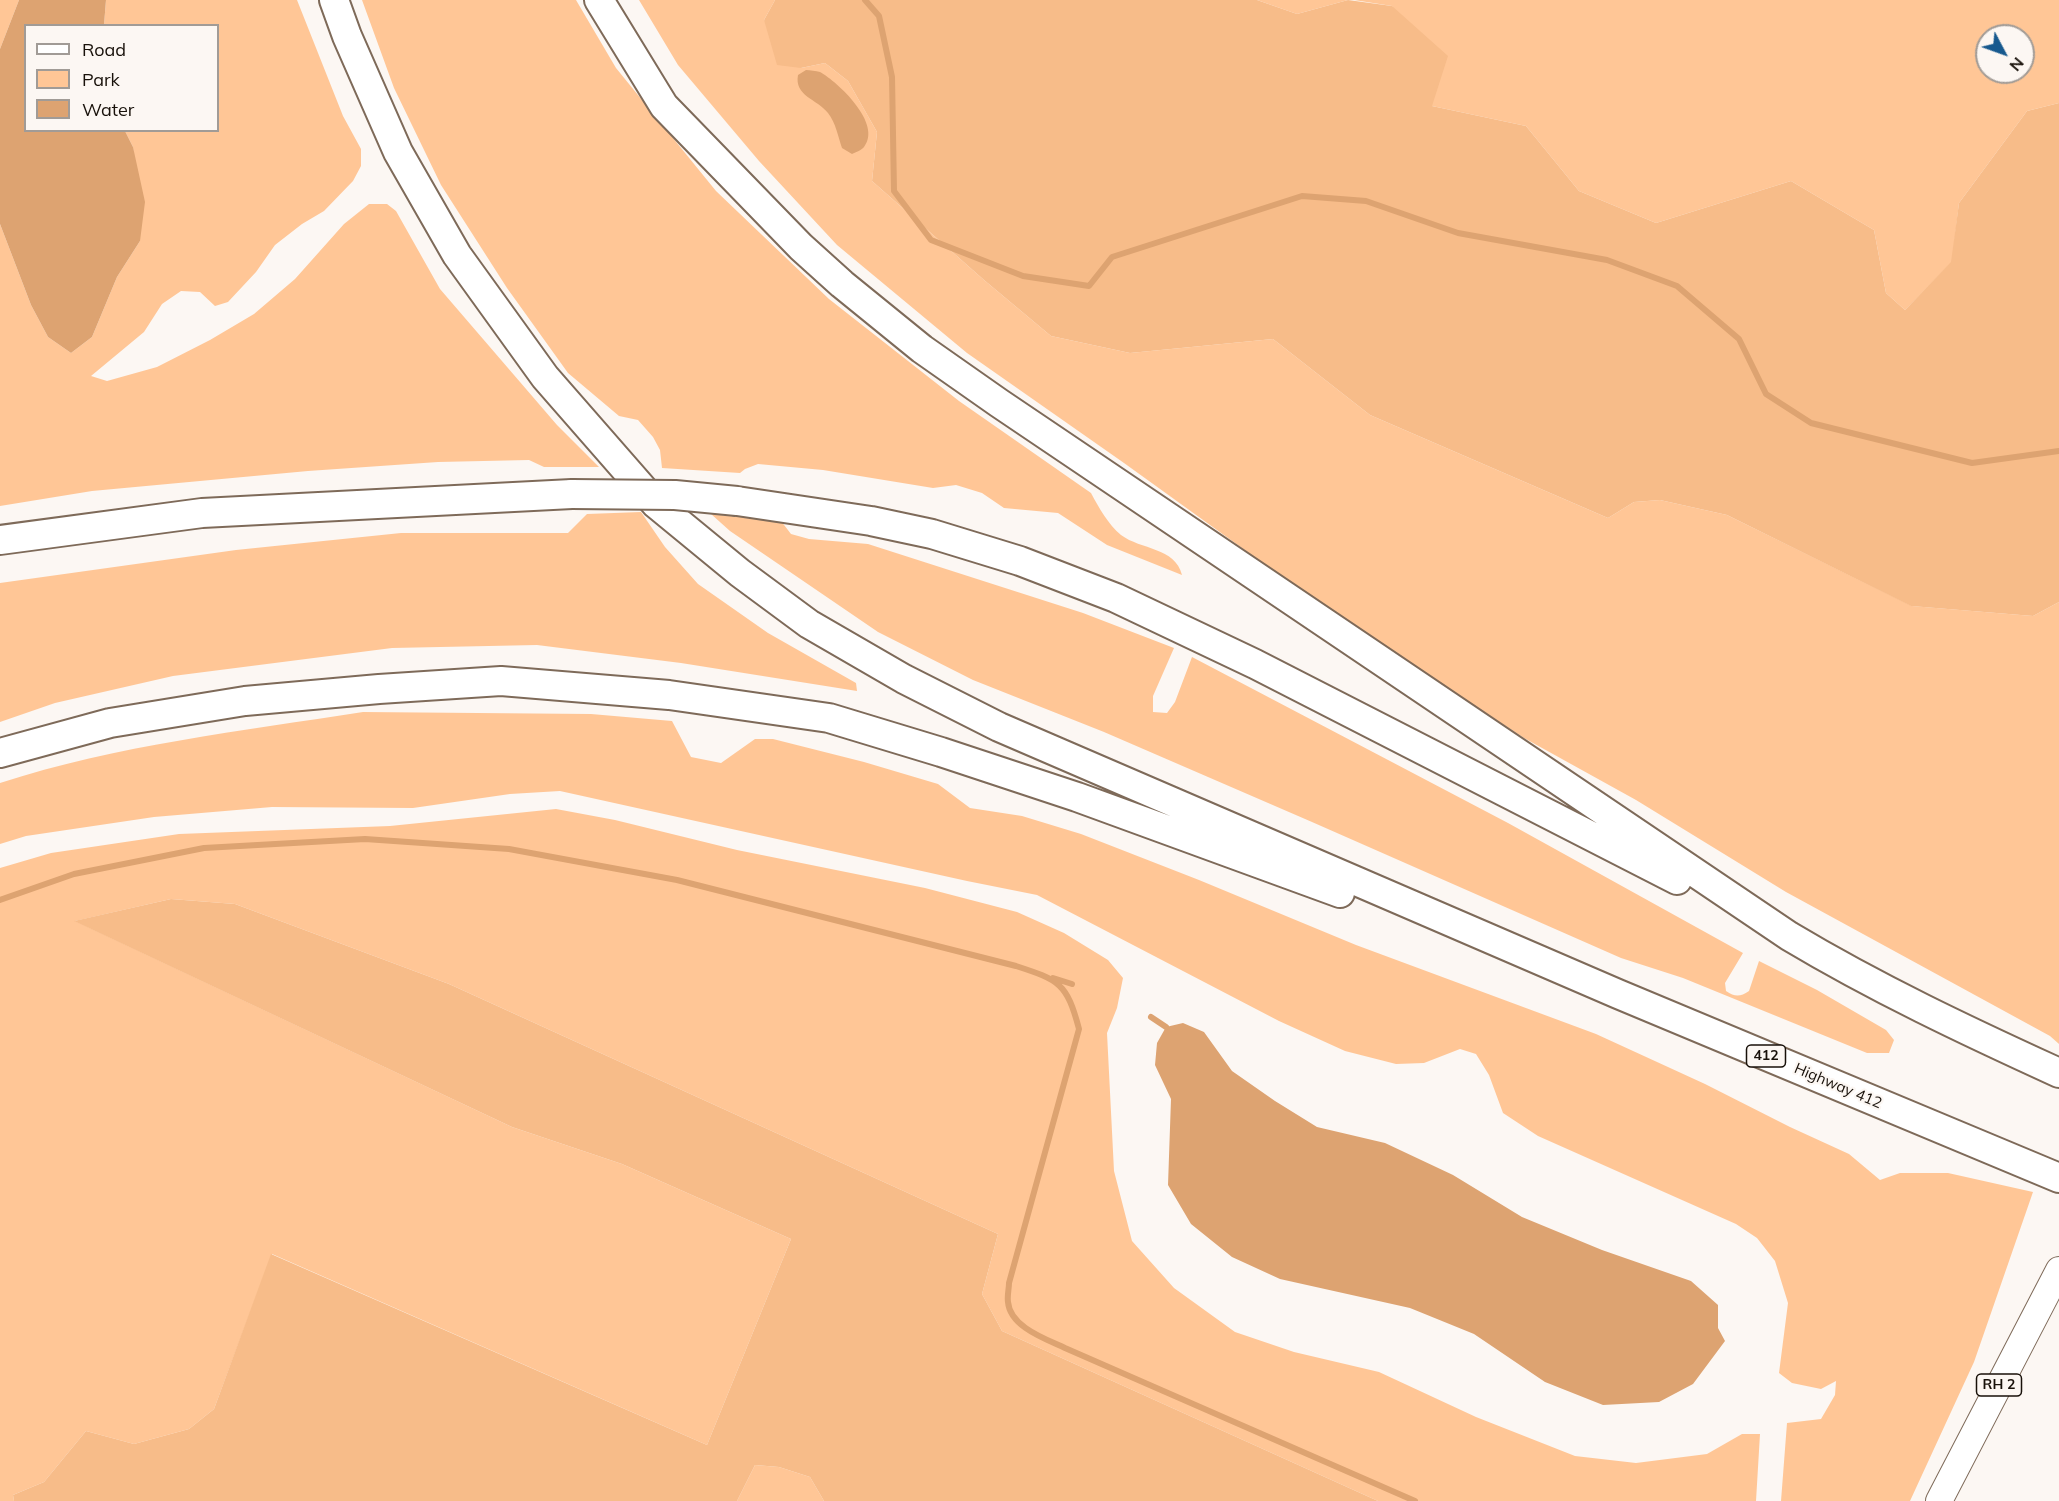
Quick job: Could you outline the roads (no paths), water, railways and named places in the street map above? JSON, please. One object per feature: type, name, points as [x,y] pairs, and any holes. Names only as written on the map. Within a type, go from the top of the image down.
[{"type":"highway","points":[[334,0],[347,36],[398,152],[457,255],[545,377],[656,504],[740,573],[809,624],[904,679],[999,726],[1618,994]]},
{"type":"highway","points":[[599,0],[664,106],[801,247],[842,284],[922,349],[1789,936],[1840,967],[1963,1030],[2059,1073]]},
{"type":"highway","points":[[0,540],[202,513],[572,494],[675,495],[737,501],[871,521],[932,534],[1020,561],[1116,598],[1256,664],[1789,936]]},
{"type":"highway","points":[[0,753],[110,723],[245,701],[501,681],[680,696],[829,718],[1077,798],[1618,994]]},
{"type":"highway","name":"Highway 412","points":[[1618,994],[2059,1178]]},
{"type":"main road","name":"RH 2","points":[[1940,1501],[2059,1270]]},
{"type":"water","points":[[19,0],[106,0],[104,24],[24,24],[24,132],[126,132],[133,147],[145,202],[140,241],[117,277],[92,337],[71,353],[48,337],[31,305],[0,224],[0,49]]},
{"type":"water","points":[[806,70],[820,72],[828,77],[856,105],[868,127],[868,138],[862,149],[852,154],[842,148],[831,117],[799,88],[798,75]]},
{"type":"water","points":[[1183,1023],[1204,1032],[1232,1071],[1317,1127],[1385,1143],[1453,1175],[1522,1217],[1602,1250],[1691,1281],[1718,1305],[1718,1328],[1725,1341],[1693,1384],[1659,1402],[1603,1405],[1545,1382],[1474,1334],[1410,1308],[1280,1279],[1232,1257],[1191,1224],[1168,1185],[1171,1099],[1155,1065],[1157,1043],[1166,1027]]},
{"type":"waterway","points":[[865,0],[879,16],[892,77],[894,191],[931,240],[1023,276],[1089,286],[1112,257],[1302,196],[1366,201],[1458,233],[1607,260],[1677,286],[1739,339],[1766,394],[1811,423],[1972,463],[2059,451]]},
{"type":"waterway","points":[[0,900],[74,874],[204,848],[365,839],[509,849],[677,880],[1016,966],[1042,975],[1052,980],[1065,993],[1079,1029],[1009,1283],[1010,1311],[1022,1325],[1048,1341],[1415,1501]]},
{"type":"waterway","points":[[1053,978],[1072,984]]},
{"type":"waterway","points":[[1151,1017],[1166,1027]]}]
